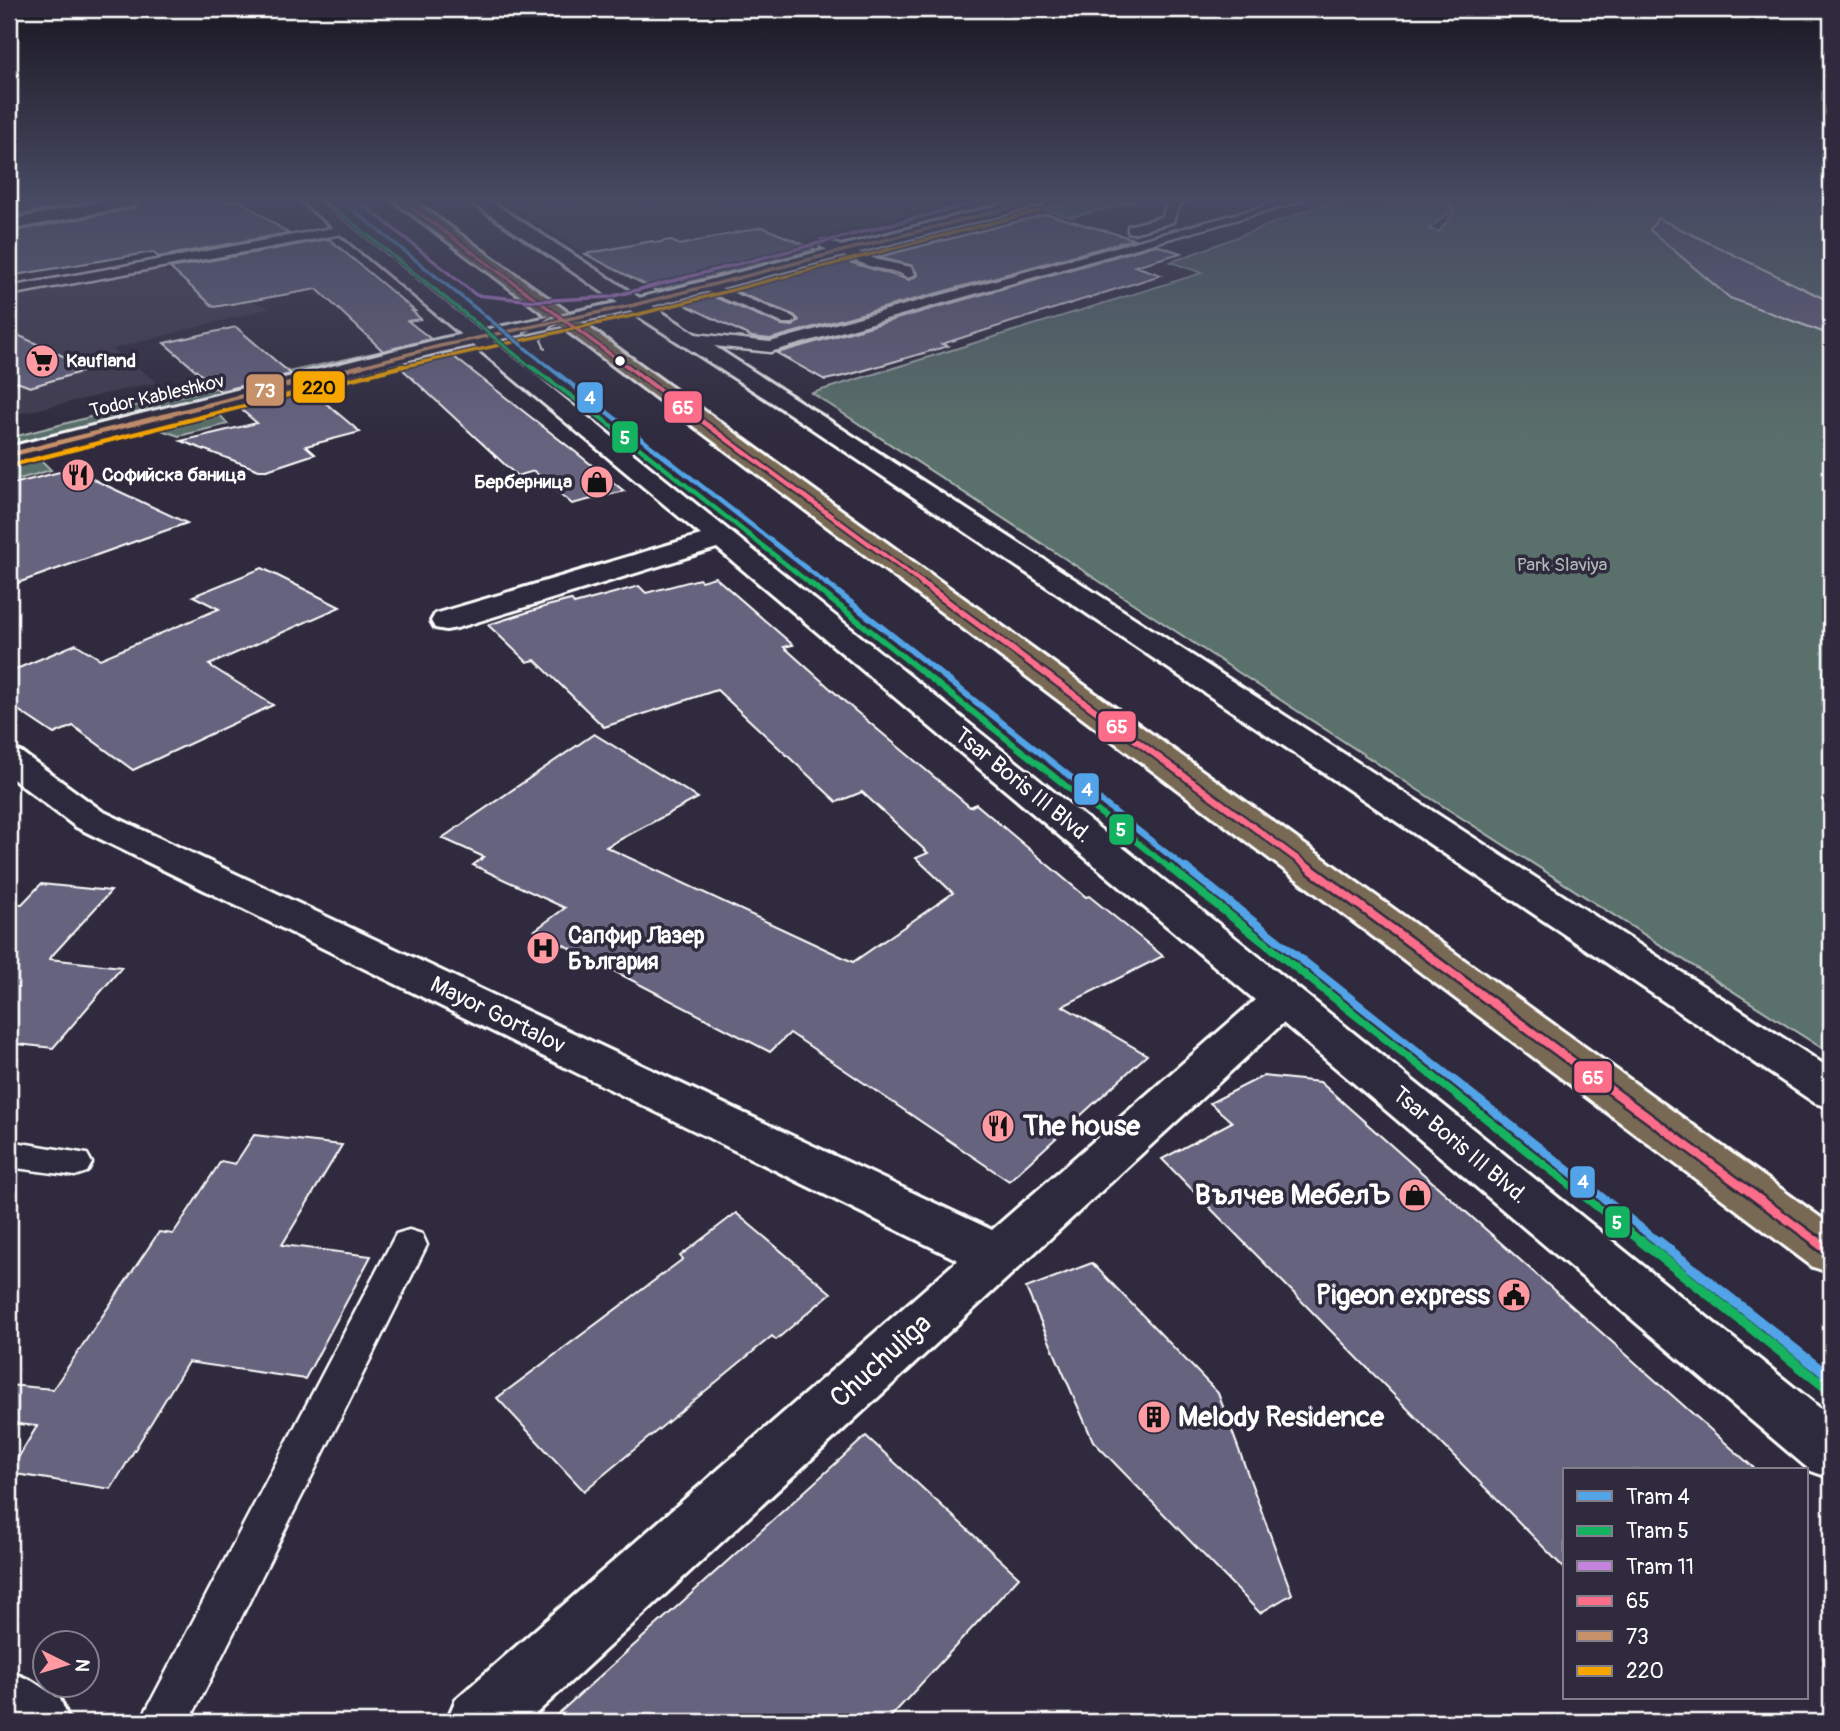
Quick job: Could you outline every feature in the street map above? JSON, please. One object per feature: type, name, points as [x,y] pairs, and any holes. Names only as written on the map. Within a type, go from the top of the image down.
[{"type":"main road","points":[[514,282],[1831,1252]]},
{"type":"street","name":"Tsar Boris III Blvd.","points":[[407,282],[1831,1452]]},
{"type":"street","points":[[598,282],[1831,1091]]},
{"type":"street","points":[[625,300],[698,282]]},
{"type":"street","points":[[625,300],[720,282]]},
{"type":"street","name":"Todor Kableshkov","points":[[104,408],[625,300]]},
{"type":"street","name":"Todor Kableshkov","points":[[9,455],[470,333]]},
{"type":"street","points":[[446,621],[722,538]]},
{"type":"street","name":"Mayor Gortalov","points":[[9,759],[89,819],[998,1256]]},
{"type":"street","name":"Chuchuliga","points":[[479,1722],[1283,999]]},
{"type":"street","points":[[9,1704],[37,1722]]},
{"type":"lane","points":[[9,291],[60,282]]},
{"type":"lane","points":[[931,282],[962,295]]},
{"type":"lane","points":[[685,338],[770,348],[1009,282]]},
{"type":"lane","points":[[706,286],[788,320]]},
{"type":"lane","points":[[9,1154],[75,1163]]},
{"type":"lane","points":[[164,1722],[409,1244]]},
{"type":"shaded area","points":[[88,282],[195,282],[270,308],[112,349],[157,382],[9,416],[9,298]]},
{"type":"green space","name":"Park Slaviya","points":[[1173,282],[1831,282],[1831,1054],[1424,794],[812,393]]},
{"type":"green space","points":[[441,338],[9,447],[9,438],[121,409]]},
{"type":"green space","points":[[218,413],[228,424],[179,436],[158,429]]},
{"type":"green space","points":[[39,458],[51,470],[9,482],[9,466]]},
{"type":"building","points":[[186,282],[380,282],[415,311],[412,311],[421,319],[408,321],[431,339],[383,351],[317,289],[214,307]]},
{"type":"building","points":[[639,282],[693,282],[657,291]]},
{"type":"building","points":[[758,282],[978,282],[770,339],[752,337],[679,302],[707,294],[782,325],[793,326],[799,320],[794,315],[730,289]]},
{"type":"building","points":[[1027,282],[1139,282],[942,344],[948,346],[825,380],[777,353]]},
{"type":"building","points":[[1711,282],[1789,282],[1831,302],[1831,335],[1730,298]]},
{"type":"building","points":[[236,327],[291,374],[220,391],[164,343]]},
{"type":"building","name":"Kaufland","points":[[9,331],[91,369],[30,387],[9,379]]},
{"type":"building","points":[[449,353],[624,491],[572,504],[534,471],[517,476],[399,366]]},
{"type":"building","points":[[309,389],[360,432],[306,446],[315,454],[267,470],[259,470],[181,441],[257,423],[238,407]]},
{"type":"building","points":[[71,469],[187,523],[9,586],[9,554],[13,538],[9,535],[9,485]]},
{"type":"building","points":[[262,568],[340,607],[209,665],[273,705],[133,770],[73,726],[54,734],[9,704],[9,672],[76,644],[100,659],[219,609],[193,596]]},
{"type":"building","points":[[715,577],[793,645],[784,647],[852,708],[970,807],[976,804],[1086,897],[1089,896],[1163,956],[1063,1006],[1147,1055],[1009,1181],[790,1033],[770,1052],[535,930],[565,908],[473,865],[484,857],[442,838],[594,734],[698,798],[606,847],[853,962],[953,893],[916,858],[928,853],[862,792],[837,802],[717,690],[604,727],[535,660],[527,662],[488,625],[571,600],[574,604],[639,586],[646,593]]},
{"type":"building","points":[[41,884],[111,891],[49,959],[122,967],[53,1048],[9,1043],[9,903],[22,904]]},
{"type":"building","points":[[1263,1076],[1320,1082],[1754,1468],[1563,1468],[1563,1567],[1162,1159],[1232,1122],[1210,1103]]},
{"type":"building","points":[[254,1135],[342,1145],[282,1245],[371,1256],[305,1379],[188,1362],[111,1489],[9,1473],[37,1426],[9,1423],[9,1385],[53,1389],[159,1232],[173,1234],[221,1161],[235,1164]]},
{"type":"building","points":[[736,1213],[831,1293],[776,1340],[772,1336],[584,1491],[497,1398],[683,1259],[680,1256]]},
{"type":"building","name":"Melody Residence","points":[[1092,1263],[1218,1393],[1292,1594],[1260,1613],[1093,1441],[1026,1288]]},
{"type":"building","points":[[866,1436],[1019,1577],[886,1722],[549,1722]]},
{"type":"tram line","name":"5","points":[[425,282],[514,354],[605,421],[1824,1386]]},
{"type":"tram line","name":"4","points":[[442,282],[1831,1378]]},
{"type":"tram line","name":"11","points":[[460,282],[476,295],[534,301],[610,297],[669,282]]},
{"type":"tram line","points":[[521,346],[524,333],[552,317],[605,303]]},
{"type":"tram line","points":[[545,349],[541,340],[551,327],[565,320]]},
{"type":"transit line","name":"65","points":[[513,282],[1831,1252]]},
{"type":"transit line","name":"73","points":[[9,455],[440,346],[634,305],[724,282]]},
{"type":"transit line","name":"220","points":[[12,465],[442,356],[636,315],[764,282]]},
{"type":"place","name":"Kaufland","points":[[42,361]]},
{"type":"place","name":"Софийска баница","points":[[78,475]]},
{"type":"place","name":"Берберница","points":[[597,482]]},
{"type":"place","name":"Сапфир Лазер България","points":[[543,948]]},
{"type":"place","name":"The house","points":[[998,1126]]},
{"type":"place","name":"Вълчев МебелЪ","points":[[1415,1195]]},
{"type":"place","name":"Pigeon express","points":[[1514,1295]]},
{"type":"place","name":"Melody Residence","points":[[1154,1417]]}]
